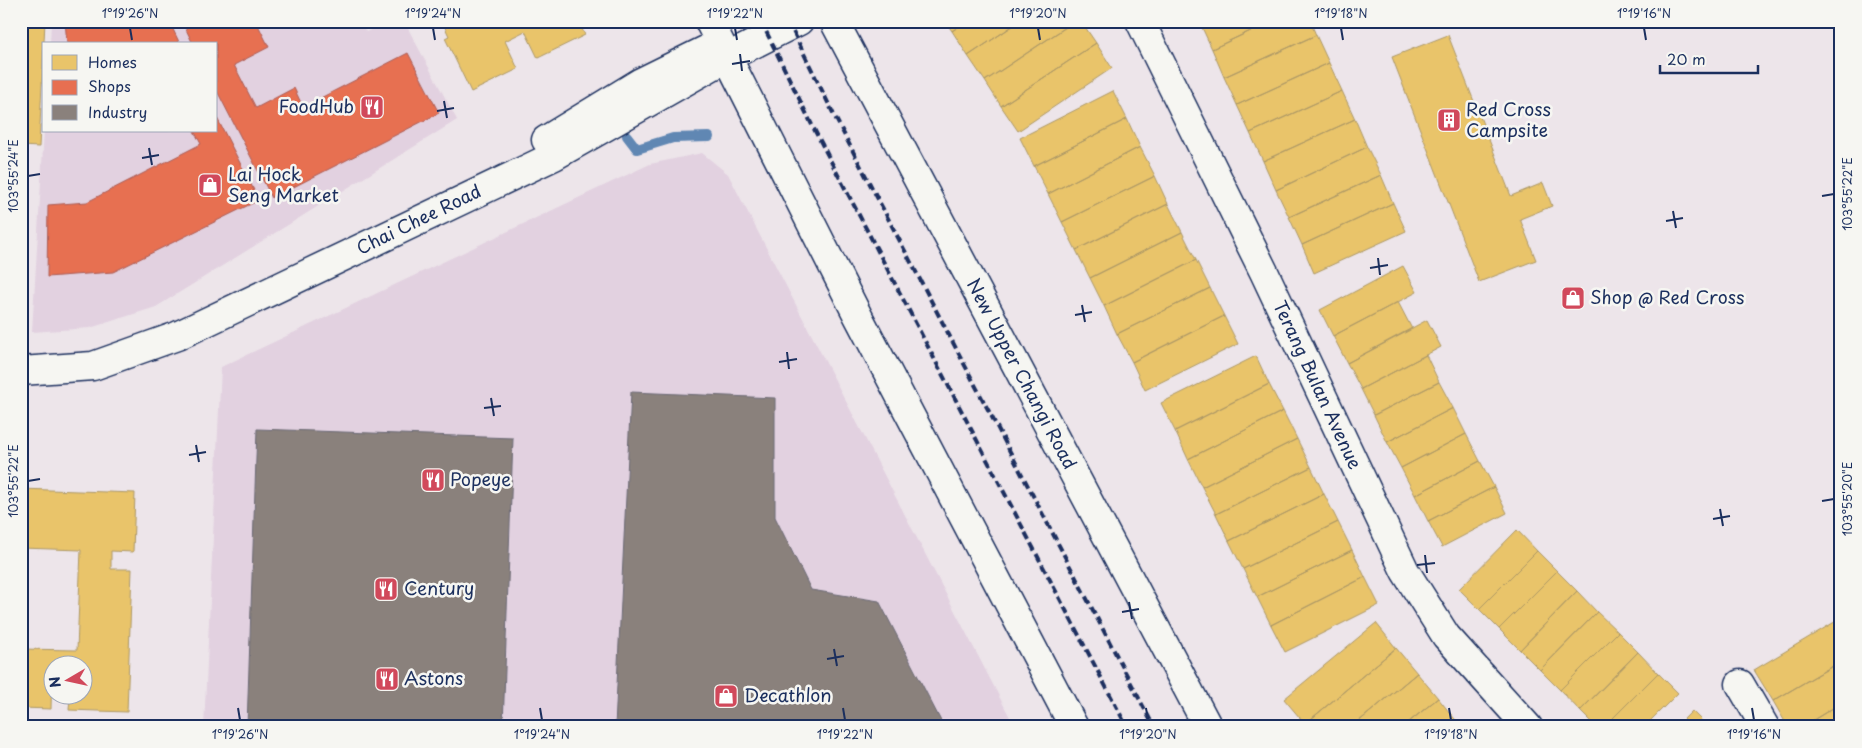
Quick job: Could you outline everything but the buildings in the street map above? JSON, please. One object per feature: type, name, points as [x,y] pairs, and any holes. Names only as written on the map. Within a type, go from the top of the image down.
[{"type":"street","name":"Chai Chee Road","points":[[21,354],[90,350],[170,320],[546,140],[642,82],[718,41],[762,21]]},
{"type":"street","name":"Chai Chee Road","points":[[21,371],[94,366],[177,336],[554,156],[718,41],[799,21]]},
{"type":"street","name":"New Upper Changi Road","points":[[834,21],[1208,727]]},
{"type":"street","name":"Terang Bulan Avenue","points":[[1140,21],[1264,272],[1405,571],[1446,636],[1528,727]]},
{"type":"street","points":[[718,41],[858,316],[1074,727]]},
{"type":"street","points":[[1740,684],[1765,727]]},
{"type":"shaded area","points":[[51,21],[360,21],[366,32],[388,21],[404,21],[457,120],[156,307],[90,328],[32,332],[44,132],[218,132],[218,42],[50,42]]},
{"type":"shaded area","points":[[702,153],[728,174],[1015,727],[204,727],[221,367],[650,164]]},
{"type":"waterway","points":[[627,136],[637,149],[673,138],[709,137]]},
{"type":"railway","points":[[761,21],[814,129],[1127,727]]},
{"type":"railway","points":[[788,21],[835,117],[1154,727]]},
{"type":"place","name":"FoodHub","points":[[372,107]]},
{"type":"place","name":"Red Cross Campsite","points":[[1449,120]]},
{"type":"place","name":"Lai Hock Seng Market","points":[[210,185]]},
{"type":"place","name":"Shop @ Red Cross","points":[[1573,298]]},
{"type":"place","name":"Popeye","points":[[433,480]]},
{"type":"place","name":"Century","points":[[386,589]]},
{"type":"place","name":"Astons","points":[[387,679]]},
{"type":"place","name":"Decathlon","points":[[726,696]]}]
